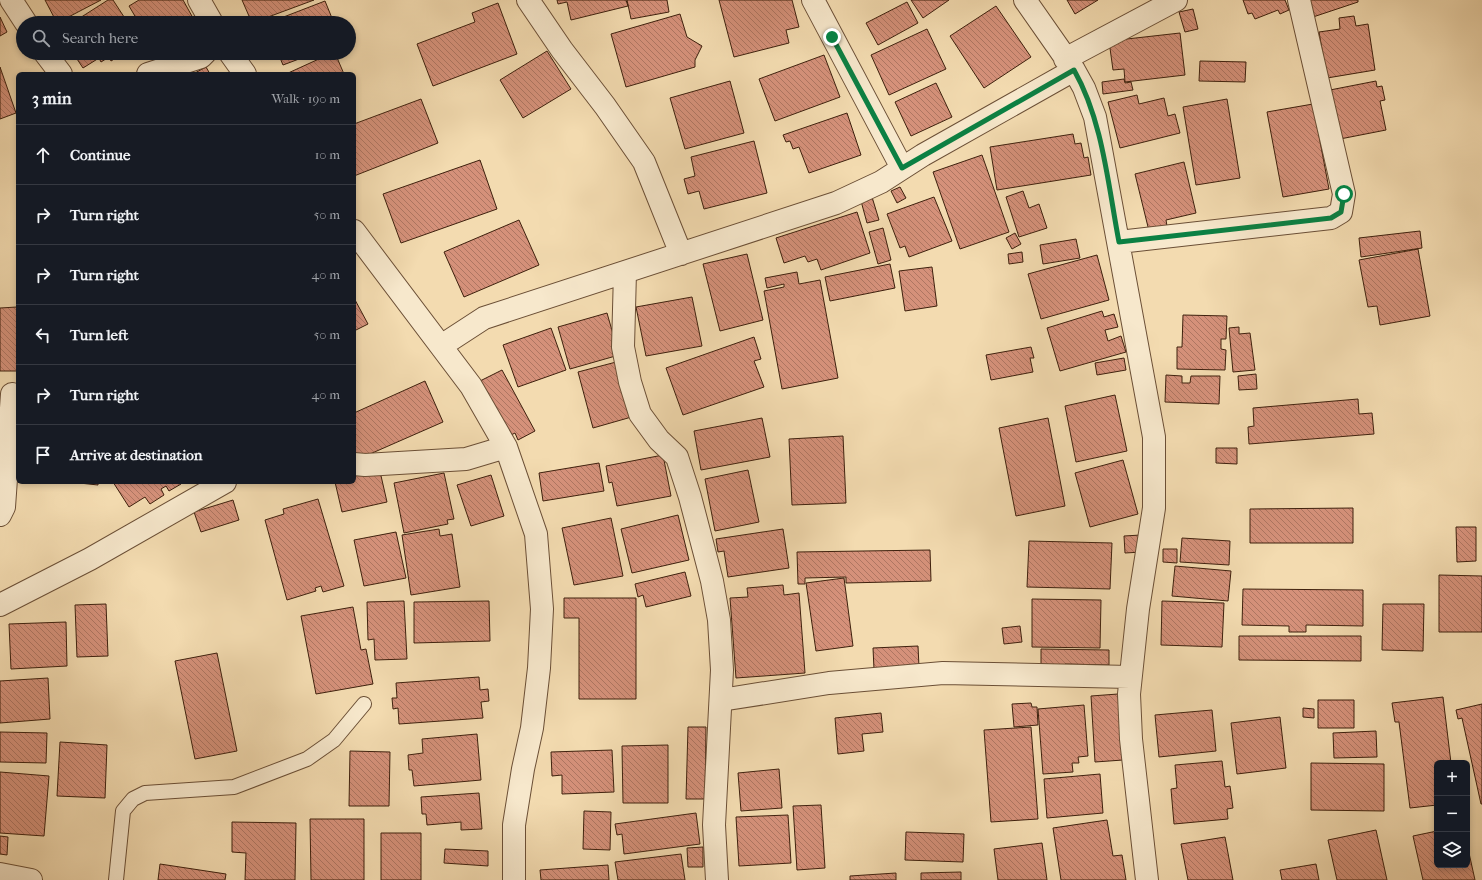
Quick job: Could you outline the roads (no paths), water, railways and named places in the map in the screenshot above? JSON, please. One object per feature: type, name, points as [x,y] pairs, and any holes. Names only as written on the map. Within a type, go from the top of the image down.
[{"type":"street","points":[[11,0],[21,16]]},
{"type":"street","points":[[199,0],[208,16]]},
{"type":"street","points":[[528,0],[562,50],[605,106],[644,162],[681,254]]},
{"type":"street","points":[[813,0],[902,168]]},
{"type":"street","points":[[1024,0],[1070,65],[1084,88],[1095,117],[1154,437],[1154,508],[1138,609],[1129,694],[1131,740],[1147,880]]},
{"type":"street","points":[[441,346],[484,318],[836,203],[881,182],[1176,0]]},
{"type":"street","points":[[1119,242],[1331,218],[1341,212],[1344,194],[1298,0]]},
{"type":"street","points":[[50,60],[59,72]]},
{"type":"street","points":[[154,72],[192,60]]},
{"type":"street","points":[[235,60],[244,72]]},
{"type":"street","points":[[356,234],[471,386],[506,447],[536,534],[542,609],[539,668],[532,728],[522,769],[514,825],[514,880]]},
{"type":"street","points":[[625,272],[623,347],[630,382],[640,414],[659,440],[677,457],[685,480],[712,581],[719,620],[722,670],[714,825],[717,880]]},
{"type":"street","points":[[0,515],[4,507],[12,394]]},
{"type":"street","points":[[356,464],[372,465],[466,459],[506,447]]},
{"type":"street","points":[[0,605],[90,559],[221,484]]},
{"type":"street","points":[[721,700],[829,683],[943,673],[1130,677]]},
{"type":"street","points":[[0,874],[31,880]]},
{"type":"lane","points":[[116,880],[123,811],[133,799],[145,793],[234,787],[307,759],[334,740],[364,704]]}]
